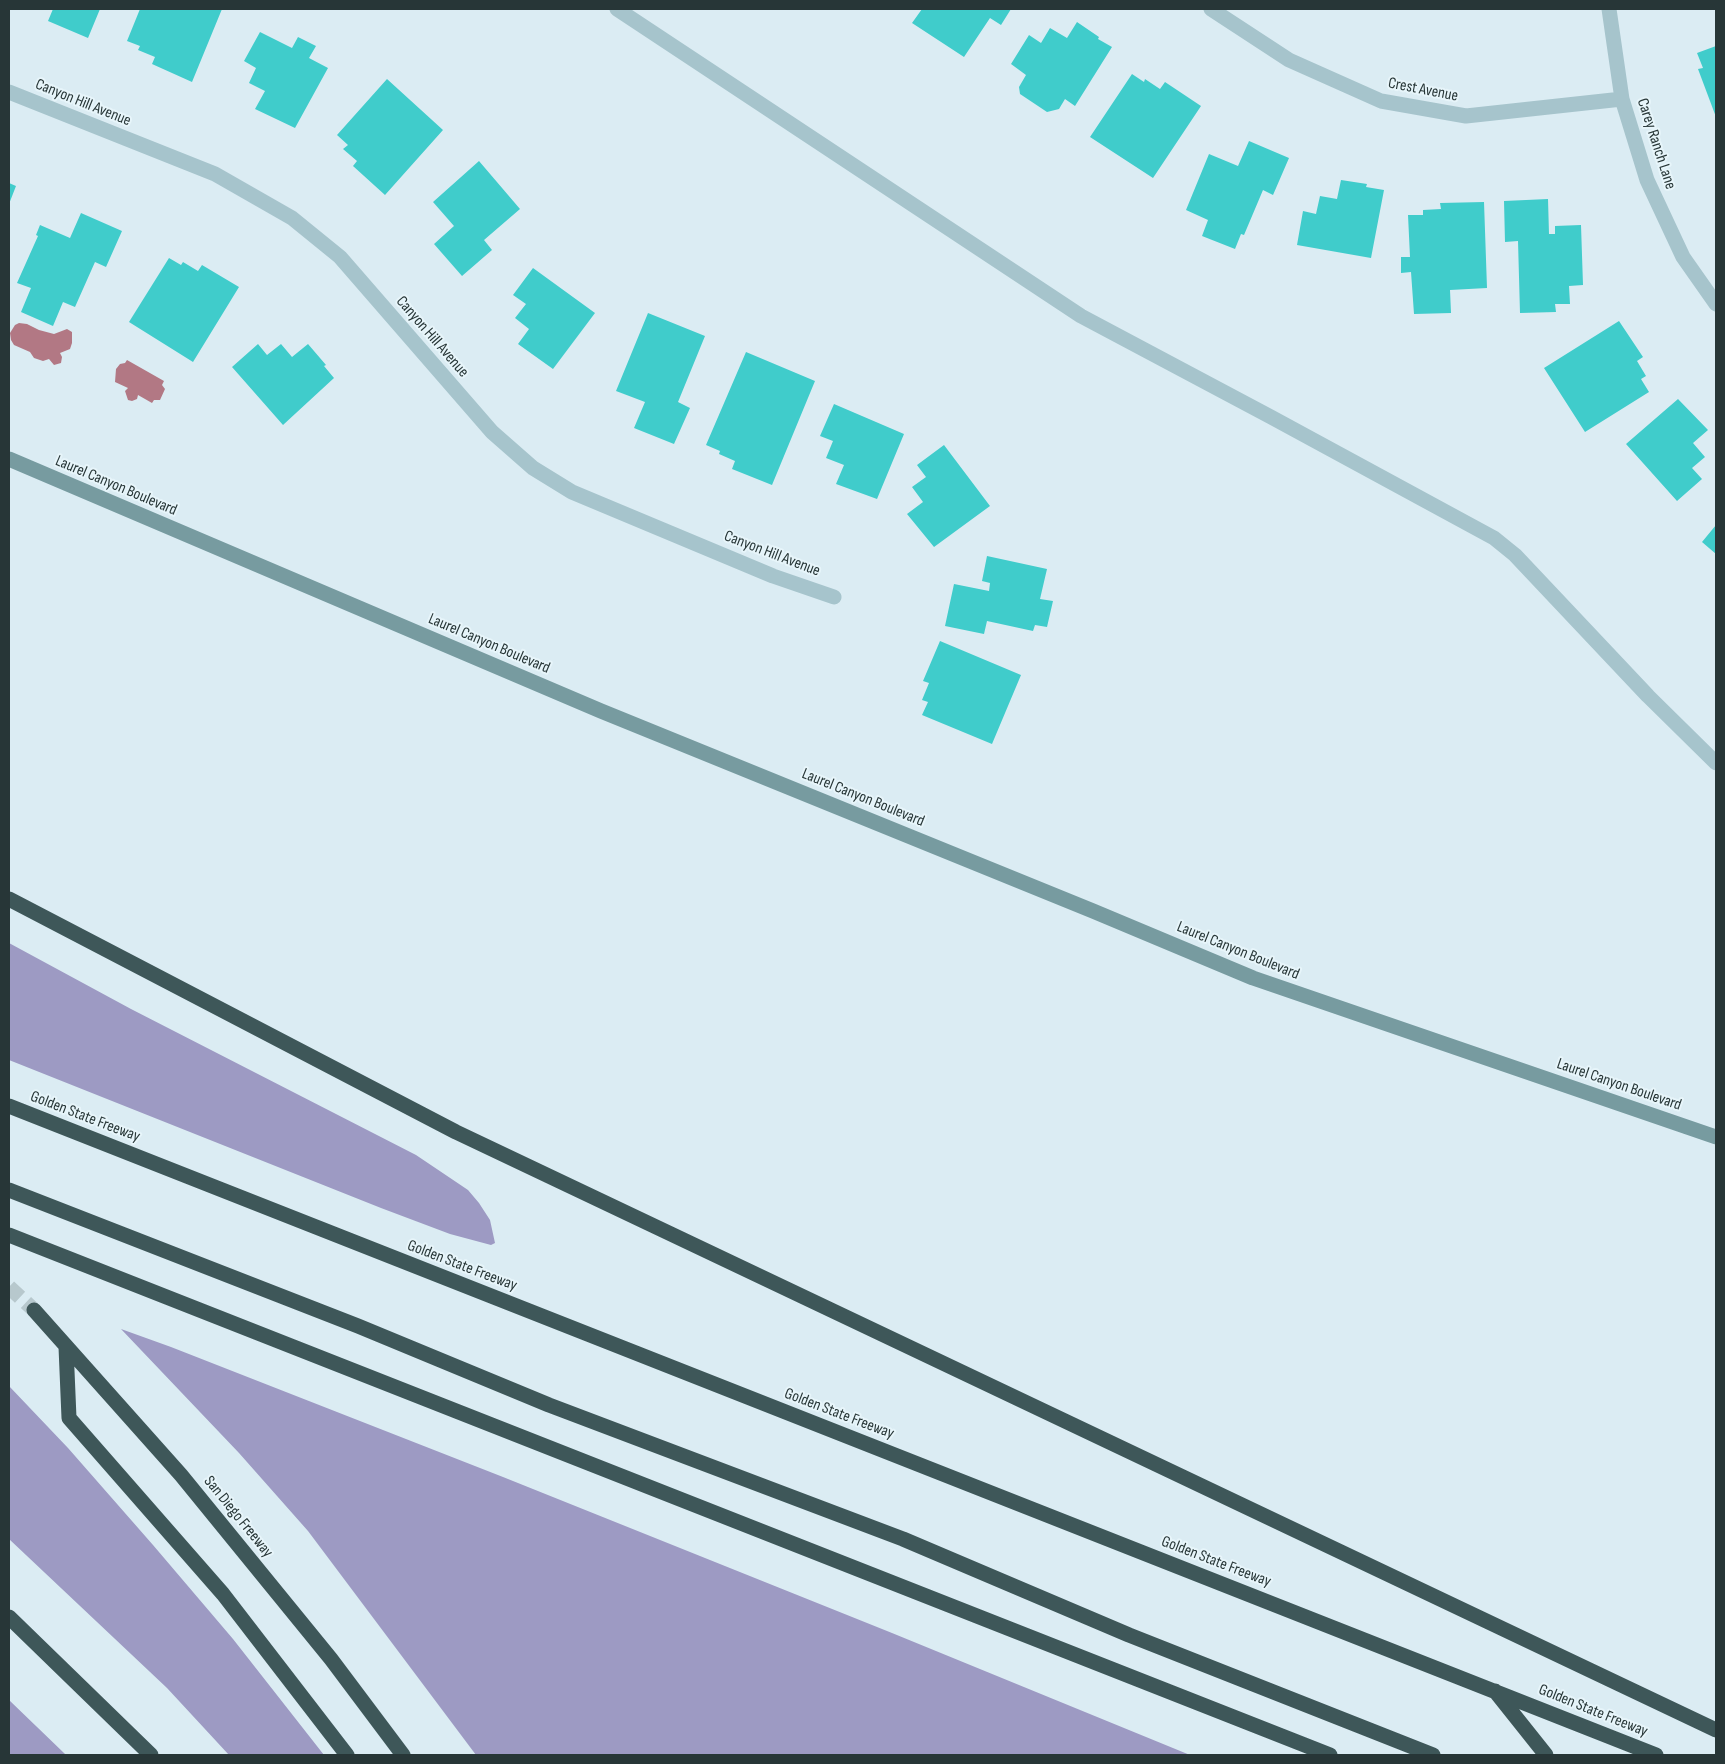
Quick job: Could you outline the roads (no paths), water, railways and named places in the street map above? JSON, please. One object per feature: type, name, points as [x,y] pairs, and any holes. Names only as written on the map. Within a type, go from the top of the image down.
[{"type":"highway","points":[[9,899],[456,1132],[1716,1730]]},
{"type":"highway","name":"Golden State Freeway","points":[[9,1106],[1656,1755]]},
{"type":"highway","points":[[9,1190],[358,1326],[549,1406],[903,1539],[1129,1635],[1432,1755]]},
{"type":"highway","points":[[9,1235],[1330,1755]]},
{"type":"highway","name":"San Diego Freeway","points":[[34,1310],[181,1475],[331,1659],[403,1755]]},
{"type":"highway","points":[[66,1347],[69,1418],[223,1594],[347,1755]]},
{"type":"highway","points":[[9,1617],[151,1755]]},
{"type":"highway","points":[[1494,1690],[1546,1755]]},
{"type":"street","points":[[617,9],[922,208],[1081,316],[1271,416],[1494,538],[1515,555],[1648,696],[1716,762]]},
{"type":"street","name":"Crest Avenue","points":[[1211,9],[1289,60],[1381,101],[1466,116],[1622,99]]},
{"type":"street","name":"Carey Ranch Lane","points":[[1609,9],[1622,99],[1647,180],[1683,257],[1716,304]]},
{"type":"street","name":"Canyon Hill Avenue","points":[[9,92],[215,174],[292,218],[340,257],[492,432],[533,468],[572,492],[773,576],[834,597]]},
{"type":"street","name":"Laurel Canyon Boulevard","points":[[9,459],[601,711],[1084,907],[1253,978],[1716,1137]]},
{"type":"tunnel","points":[[9,1287],[34,1310]]}]
